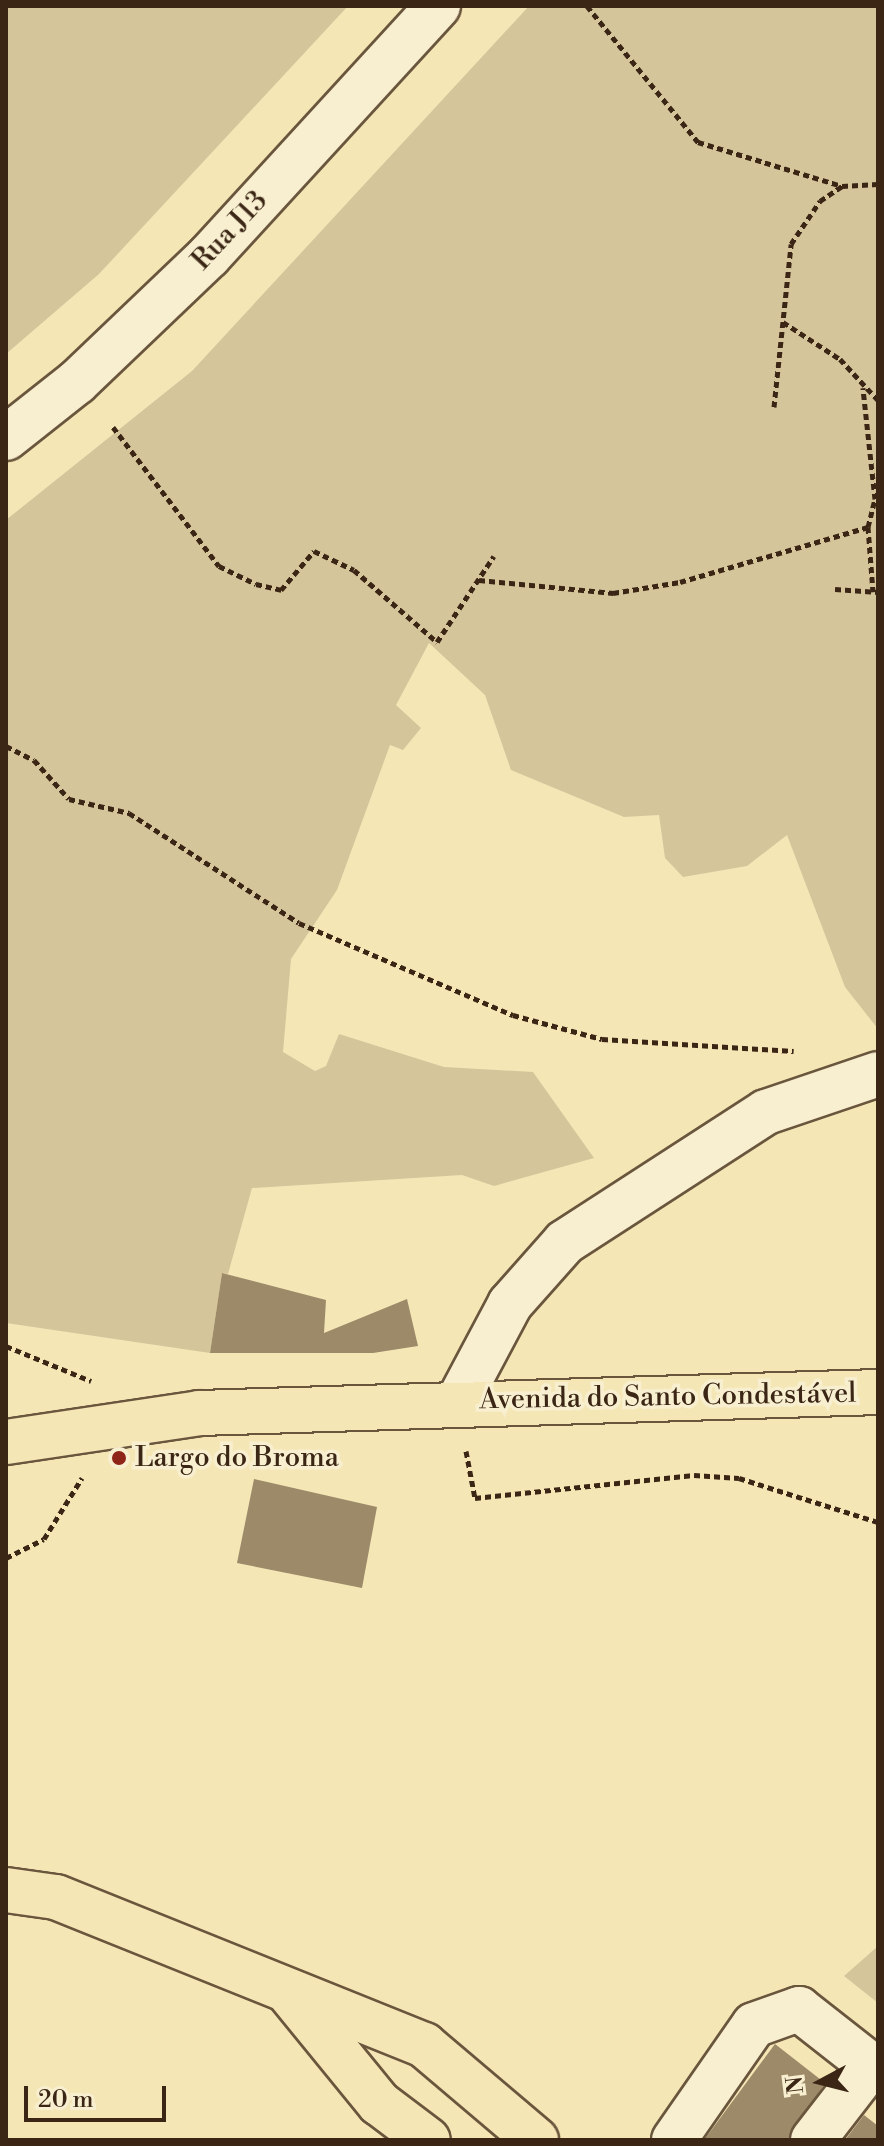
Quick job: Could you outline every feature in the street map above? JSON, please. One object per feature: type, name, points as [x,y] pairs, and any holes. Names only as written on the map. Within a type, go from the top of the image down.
[{"type":"main road","name":"Avenida do Santo Condestável","points":[[458,1402],[878,1392]]},
{"type":"main road","points":[[6,1442],[115,1422],[199,1413],[458,1402]]},
{"type":"main road","points":[[6,1890],[56,1897],[424,2045],[536,2140]]},
{"type":"main road","points":[[286,1989],[381,2122],[428,2140]]},
{"type":"street","name":"Rua J13","points":[[6,438],[77,382],[209,256],[438,6]]},
{"type":"street","points":[[458,1402],[510,1304],[565,1242],[766,1112],[878,1074]]},
{"type":"street","points":[[674,2140],[754,2025],[799,2009],[874,2068],[813,2140]]},
{"type":"path","points":[[587,6],[698,142],[842,186],[878,184]]},
{"type":"path","points":[[774,407],[791,244],[820,201],[842,186]]},
{"type":"path","points":[[783,322],[840,359],[863,388],[878,400]]},
{"type":"path","points":[[835,589],[876,592],[868,527],[875,499],[863,388]]},
{"type":"path","points":[[113,427],[219,566],[256,584],[281,590],[314,551],[354,570],[437,642],[494,556]]},
{"type":"path","points":[[479,580],[613,593],[680,582],[868,527]]},
{"type":"path","points":[[6,746],[34,760],[69,799],[129,813],[299,923],[513,1015],[602,1039],[801,1051]]},
{"type":"path","points":[[458,1402],[475,1498],[694,1475],[739,1478],[878,1522]]},
{"type":"path","points":[[6,1558],[44,1539],[115,1422]]},
{"type":"shaded area","points":[[6,6],[348,6],[99,274],[6,354]]},
{"type":"shaded area","points":[[529,6],[878,6],[878,1029],[845,987],[787,835],[747,866],[683,877],[665,858],[659,815],[624,817],[511,770],[485,695],[429,643],[396,705],[421,728],[403,750],[390,745],[337,890],[291,959],[283,1052],[315,1071],[326,1066],[339,1034],[444,1067],[533,1072],[594,1158],[494,1186],[462,1175],[252,1188],[228,1274],[222,1273],[210,1353],[6,1323],[6,520],[192,371]]},
{"type":"shaded area","points":[[878,1946],[878,2003],[844,1976]]},
{"type":"building","points":[[222,1273],[326,1300],[324,1333],[407,1299],[418,1346],[373,1353],[210,1353]]},
{"type":"building","points":[[254,1479],[377,1507],[362,1588],[237,1563]]},
{"type":"building","points":[[775,2044],[825,2083],[789,2140],[704,2140]]},
{"type":"building","points":[[864,2115],[878,2126],[878,2140],[845,2140]]},
{"type":"place","name":"Largo do Broma","points":[[119,1458]]}]
